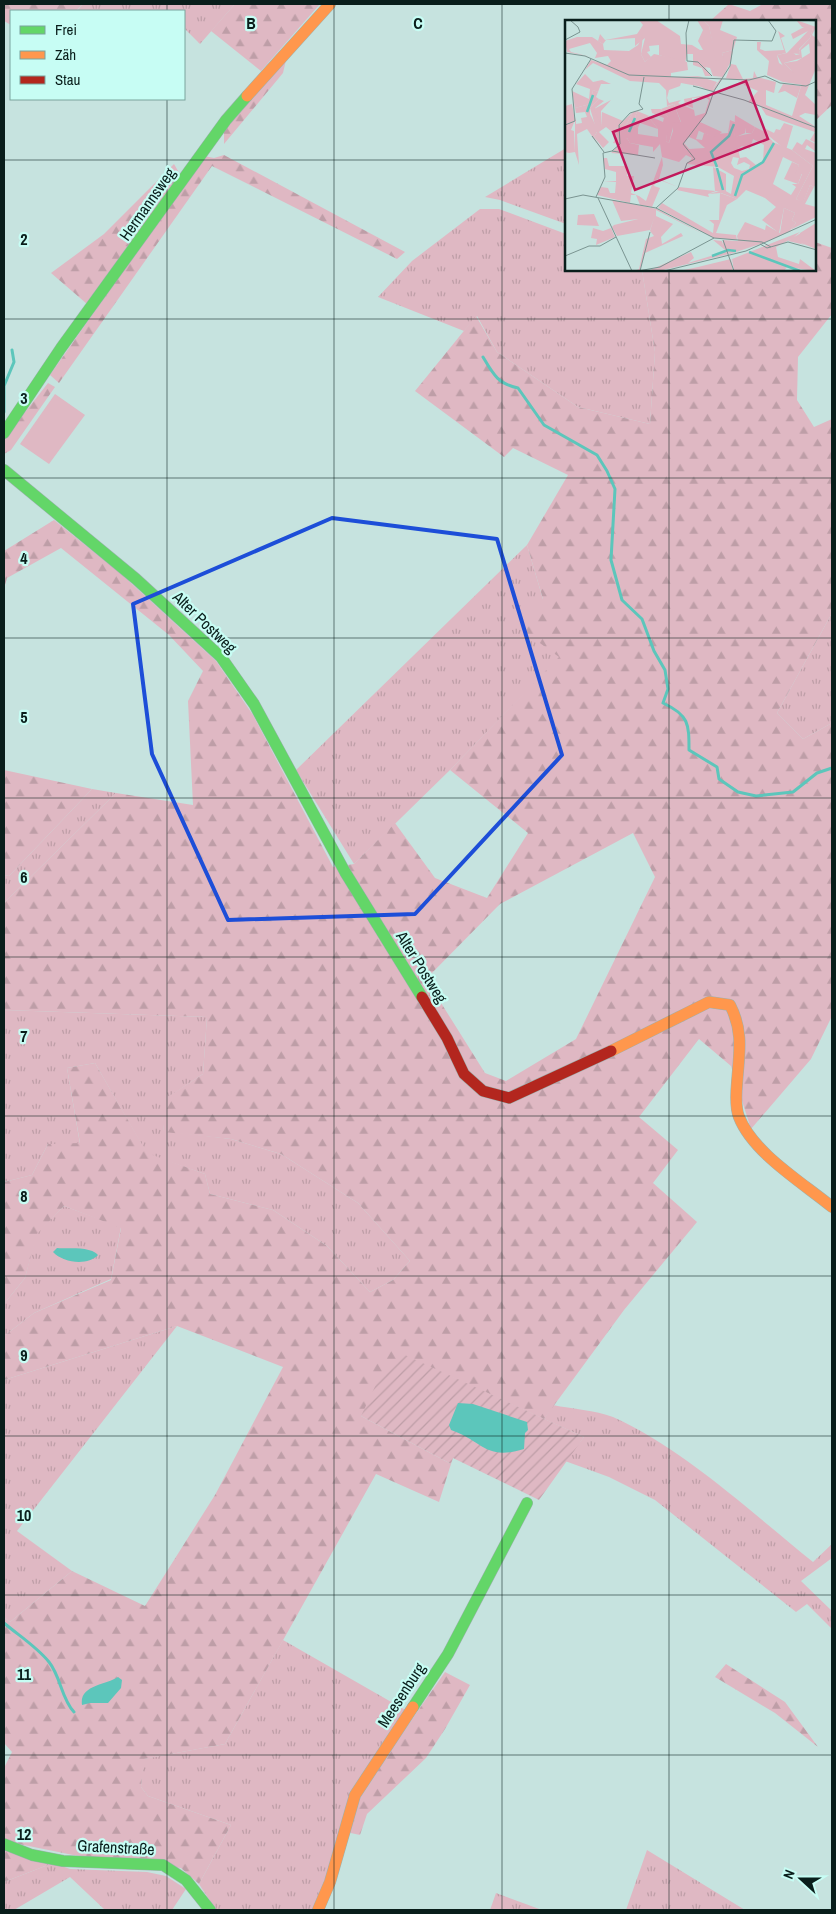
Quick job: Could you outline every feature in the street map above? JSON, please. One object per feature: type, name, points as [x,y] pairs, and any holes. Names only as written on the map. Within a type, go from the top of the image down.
[{"type":"street","name":"Hermannsweg","points":[[4,433],[66,341],[139,244],[226,120],[330,4]]},
{"type":"street","name":"Alter Postweg","points":[[4,470],[136,579],[221,657],[254,704],[354,887],[447,1038],[464,1074],[483,1091],[509,1098],[619,1047],[709,1002],[730,1005],[738,1015],[742,1027],[743,1048],[736,1091],[739,1112],[745,1130],[758,1145],[832,1207]]},
{"type":"street","name":"Meesenburg","points":[[318,1910],[339,1854],[349,1810],[355,1795],[448,1654],[526,1503]]},
{"type":"street","name":"Grafenstraße","points":[[4,1844],[40,1856],[69,1861],[165,1866],[180,1874],[200,1895],[210,1910]]},
{"type":"highlighted area","points":[[332,518],[497,539],[562,755],[415,914],[228,920],[152,754],[133,604]]},
{"type":"green space","points":[[4,4],[83,4],[77,10],[10,10],[10,24],[4,21]]},
{"type":"green space","points":[[83,4],[235,4],[200,44],[185,29],[185,10],[78,10]]},
{"type":"green space","points":[[235,4],[320,4],[261,71],[211,31]]},
{"type":"green space","points":[[729,4],[750,11],[763,4],[832,4],[832,105],[816,120],[816,20],[711,20]]},
{"type":"green space","points":[[287,56],[283,73],[224,144],[224,130]]},
{"type":"green space","points":[[565,149],[565,224],[500,200],[485,197]]},
{"type":"green space","points":[[224,155],[405,252],[397,259],[212,166],[59,383],[50,375],[204,156],[214,158]]},
{"type":"green space","points":[[174,164],[181,176],[87,304],[51,273],[104,234]]},
{"type":"green space","points":[[480,209],[499,209],[565,234],[565,271],[642,271],[655,352],[650,424],[578,407],[497,352],[477,316],[464,331],[378,297],[412,261]]},
{"type":"green space","points":[[816,242],[832,248],[832,314],[798,357],[797,400],[814,427],[832,419],[832,613],[777,713],[803,739],[832,723],[832,1016],[811,1059],[751,1129],[731,1066],[699,1039],[639,1117],[678,1150],[653,1183],[697,1222],[624,1310],[544,1419],[405,1356],[361,1416],[451,1464],[439,1502],[376,1474],[225,1744],[144,1759],[141,1787],[148,1796],[231,1825],[199,1884],[181,1868],[73,1855],[4,1841],[4,1768],[12,1752],[4,1743],[4,1617],[10,1622],[72,1571],[145,1606],[215,1495],[283,1367],[177,1326],[4,1380],[4,1336],[34,1313],[111,1280],[121,1228],[64,1206],[37,1234],[25,1278],[4,1304],[4,1182],[32,1175],[48,1144],[80,1143],[67,1068],[95,1063],[147,1153],[205,1174],[210,1194],[273,1210],[327,1246],[370,1292],[393,1280],[410,1261],[358,1203],[281,1154],[231,1139],[164,1132],[160,1102],[203,1074],[207,1017],[4,1010],[4,903],[116,793],[193,805],[188,701],[203,671],[169,635],[61,548],[7,578],[4,589],[4,551],[54,520],[120,573],[216,661],[253,715],[333,867],[354,864],[395,823],[435,878],[487,898],[528,833],[450,770],[559,657],[518,627],[543,599],[527,545],[568,475],[513,448],[504,457],[415,391],[476,316],[497,352],[578,407],[650,424],[655,352],[642,271],[816,271]],"holes":[[[633,833],[655,877],[576,1039],[506,1081],[485,1073],[426,979],[500,904]]]},
{"type":"green space","points":[[48,383],[55,387],[11,450],[4,454],[4,439]]},
{"type":"green space","points":[[55,394],[85,415],[49,464],[20,444]]},
{"type":"green space","points":[[527,545],[560,657],[450,770],[354,864],[296,770]]},
{"type":"green space","points":[[832,613],[832,723],[803,739],[777,713]]},
{"type":"green space","points":[[4,770],[92,789],[9,876],[4,875]]},
{"type":"green space","points":[[92,789],[116,793],[4,903],[4,875],[9,876]]},
{"type":"green space","points":[[4,1010],[207,1017],[203,1074],[161,1102],[164,1131],[231,1139],[281,1154],[358,1203],[410,1261],[393,1280],[370,1292],[327,1246],[273,1210],[210,1194],[205,1174],[147,1154],[95,1063],[67,1068],[80,1144],[48,1144],[32,1175],[4,1182]]},
{"type":"green space","points":[[64,1206],[121,1227],[111,1279],[34,1313],[4,1336],[4,1304],[25,1278],[36,1234]]},
{"type":"green space","points":[[177,1326],[17,1531],[72,1571],[10,1622],[4,1617],[4,1380]]},
{"type":"green space","points":[[405,1355],[584,1437],[539,1500],[453,1458],[451,1464],[361,1416],[380,1376]]},
{"type":"green space","points":[[553,1405],[591,1411],[613,1417],[639,1430],[717,1483],[813,1562],[832,1544],[832,1558],[801,1581],[832,1611],[832,1629],[807,1604],[796,1612],[655,1500],[609,1477],[565,1461],[584,1437],[544,1419]]},
{"type":"green space","points":[[283,1640],[407,1711],[312,1910],[216,1910],[199,1884],[231,1825],[148,1796],[141,1787],[143,1759],[225,1744]]},
{"type":"green space","points":[[726,1664],[785,1702],[818,1747],[775,1713],[715,1677]]},
{"type":"green space","points":[[445,1672],[470,1685],[445,1729],[426,1758],[367,1814],[360,1835],[346,1832],[355,1801]]},
{"type":"green space","points":[[4,1850],[53,1863],[4,1882]]},
{"type":"green space","points":[[647,1850],[745,1910],[626,1910]]},
{"type":"green space","points":[[53,1863],[70,1869],[147,1872],[166,1876],[186,1889],[172,1910],[105,1910],[70,1877],[14,1910],[4,1910],[4,1882]]},
{"type":"green space","points":[[496,1893],[542,1910],[490,1910]]},
{"type":"water","points":[[57,1248],[85,1249],[98,1255],[88,1261],[69,1261],[57,1256],[53,1252]]},
{"type":"water","points":[[458,1403],[473,1404],[527,1422],[528,1430],[525,1433],[524,1449],[501,1453],[492,1451],[451,1430],[449,1425]]},
{"type":"water","points":[[118,1677],[122,1680],[121,1688],[108,1703],[82,1705],[82,1698],[89,1689]]},
{"type":"waterway","points":[[4,412],[4,386],[14,362],[12,350]]},
{"type":"waterway","points":[[483,357],[501,381],[518,388],[544,425],[597,455],[607,471],[615,489],[611,560],[622,600],[642,619],[654,651],[665,670],[668,689],[663,703],[672,707],[686,721],[689,733],[689,750],[717,767],[719,779],[738,792],[756,796],[793,792],[817,773],[832,768]]},
{"type":"waterway","points":[[4,1623],[33,1646],[49,1662],[66,1700],[74,1712]]},
{"type":"traffic: fast","points":[[4,433],[61,348],[226,120],[247,96]]},
{"type":"traffic: fast","points":[[4,470],[136,579],[221,657],[254,704],[345,872],[422,997]]},
{"type":"traffic: fast","points":[[413,1707],[448,1654],[527,1503]]},
{"type":"traffic: fast","points":[[4,1844],[32,1855],[63,1861],[163,1865],[186,1880],[210,1910]]},
{"type":"traffic: slow","points":[[247,96],[330,4]]},
{"type":"traffic: slow","points":[[611,1051],[709,1002],[730,1005],[737,1024],[740,1043],[736,1092],[739,1117],[755,1143],[767,1155],[832,1207]]},
{"type":"traffic: slow","points":[[318,1910],[330,1882],[355,1795],[413,1707]]},
{"type":"traffic: jam","points":[[422,997],[447,1038],[464,1074],[483,1091],[509,1098],[611,1051]]}]
